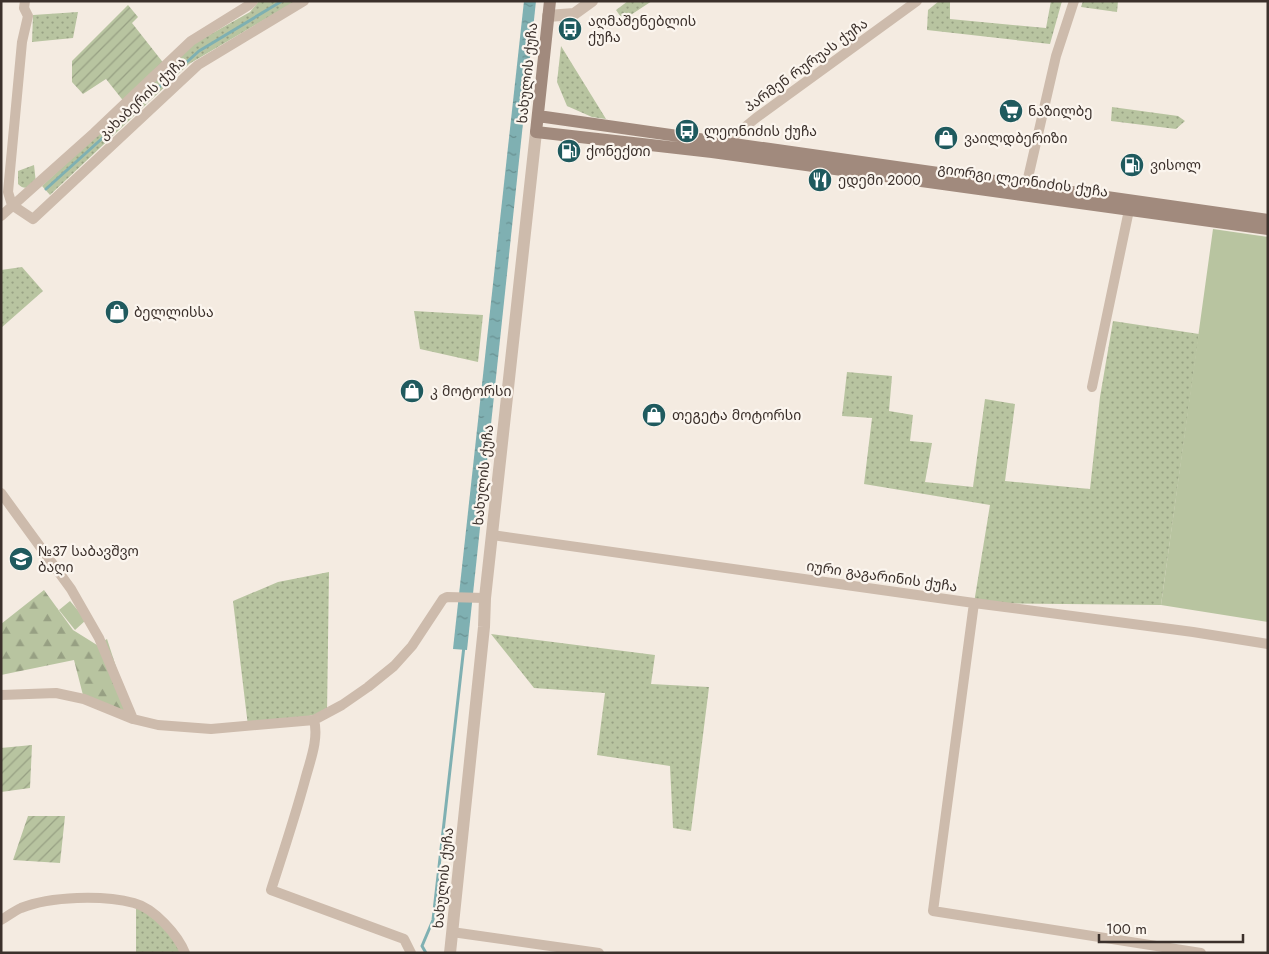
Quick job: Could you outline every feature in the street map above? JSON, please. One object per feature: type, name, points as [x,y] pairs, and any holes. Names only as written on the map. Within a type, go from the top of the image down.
[{"type":"main road","name":"ხახულის ქუჩა","points":[[536,132],[550,1]]},
{"type":"main road","name":"გიორგი ლეონიძის ქუჩა","points":[[538,116],[1025,190],[1129,210],[1268,229]]},
{"type":"main road","name":"გიორგი ლეონიძის ქუჩა","points":[[536,132],[1268,220]]},
{"type":"street","points":[[1,216],[12,205],[8,192],[22,42],[28,16],[24,8],[25,1]]},
{"type":"street","name":"კახაბერის ქუჩა","points":[[252,1],[249,5],[190,41],[94,133],[12,205],[33,219],[198,65],[304,1]]},
{"type":"street","points":[[548,16],[574,14],[592,1]]},
{"type":"street","name":"პარმენ რურუას ქუჩა","points":[[712,152],[917,1]]},
{"type":"street","points":[[1025,190],[1056,56],[1074,1]]},
{"type":"street","name":"ხახულის ქუჩა","points":[[450,953],[483,635],[485,598],[536,132]]},
{"type":"street","points":[[1092,388],[1129,210]]},
{"type":"street","points":[[1,493],[71,589],[99,638],[133,719]]},
{"type":"street","name":"იური გაგარინის ქუჩა","points":[[492,535],[1268,644]]},
{"type":"street","points":[[1,695],[56,693],[84,699],[133,719],[158,725],[211,730],[314,720],[342,705],[394,666],[412,646],[443,599],[447,597],[485,598]]},
{"type":"street","points":[[974,603],[933,911],[1201,953]]},
{"type":"street","points":[[314,720],[316,728],[312,755],[292,828],[271,890],[404,939],[411,953]]},
{"type":"street","points":[[1,920],[21,908],[49,900],[82,898],[136,903],[160,918],[181,943],[184,953]]},
{"type":"street","points":[[452,932],[599,953]]},
{"type":"green space","points":[[259,1],[296,1],[189,64],[50,195],[42,186],[195,43],[250,12]]},
{"type":"green space","points":[[628,1],[652,1],[623,20],[616,10]]},
{"type":"green space","points":[[939,1],[950,1],[950,19],[1046,28],[1051,1],[1062,1],[1050,44],[927,30],[928,10]]},
{"type":"green space","points":[[1083,1],[1118,1],[1117,12],[1081,7]]},
{"type":"green space","points":[[128,5],[138,17],[132,23],[165,65],[125,103],[106,79],[83,94],[72,82],[72,61]]},
{"type":"green space","points":[[78,12],[73,38],[32,42],[33,15]]},
{"type":"green space","points":[[561,46],[606,119],[592,117],[567,106],[557,82]]},
{"type":"green space","points":[[1112,107],[1178,116],[1185,121],[1176,129],[1111,121]]},
{"type":"green space","points":[[34,165],[36,183],[27,188],[20,186],[18,184],[18,171]]},
{"type":"green space","points":[[1213,229],[1268,237],[1268,622],[1161,605]]},
{"type":"green space","points":[[22,267],[43,291],[1,328],[1,270]]},
{"type":"green space","points":[[414,311],[483,315],[478,362],[420,349]]},
{"type":"green space","points":[[1113,321],[1199,334],[1161,605],[974,603],[990,505],[864,484],[872,418],[842,416],[847,372],[892,376],[889,411],[913,415],[910,441],[932,443],[925,482],[973,487],[985,399],[1015,404],[1005,481],[1090,489],[1100,397]]},
{"type":"green space","points":[[329,572],[327,713],[248,726],[233,601],[278,582]]},
{"type":"green space","points":[[44,590],[73,630],[97,645],[107,639],[133,719],[84,699],[74,660],[1,675],[1,624]]},
{"type":"green space","points":[[70,601],[86,620],[75,630],[59,610]]},
{"type":"green space","points":[[491,634],[655,655],[651,684],[709,687],[691,831],[673,828],[670,766],[597,755],[605,693],[534,688]]},
{"type":"green space","points":[[32,745],[30,788],[1,792],[1,748]]},
{"type":"green space","points":[[28,816],[65,816],[60,863],[13,860]]},
{"type":"green space","points":[[136,903],[160,918],[185,953],[136,953]]},
{"type":"water","points":[[524,1],[536,1],[467,650],[453,649]]},
{"type":"waterway","points":[[46,189],[199,51],[282,1]]},
{"type":"waterway","points":[[426,953],[422,946],[433,920],[464,646]]},
{"type":"place","name":"აღმაშენებლის ქუჩა","points":[[570,29]]},
{"type":"place","name":"ნაზილბე","points":[[1011,111]]},
{"type":"place","name":"ლეონიძის ქუჩა","points":[[687,131]]},
{"type":"place","name":"ვაილდბერიზი","points":[[946,138]]},
{"type":"place","name":"ქონექთი","points":[[569,151]]},
{"type":"place","name":"ვისოლ","points":[[1132,165]]},
{"type":"place","name":"ედემი 2000","points":[[820,180]]},
{"type":"place","name":"ბელლისსა","points":[[117,312]]},
{"type":"place","name":"კ მოტორსი","points":[[412,391]]},
{"type":"place","name":"თეგეტა მოტორსი","points":[[654,415]]},
{"type":"place","name":"№37 საბავშვო ბაღი","points":[[21,559]]}]
